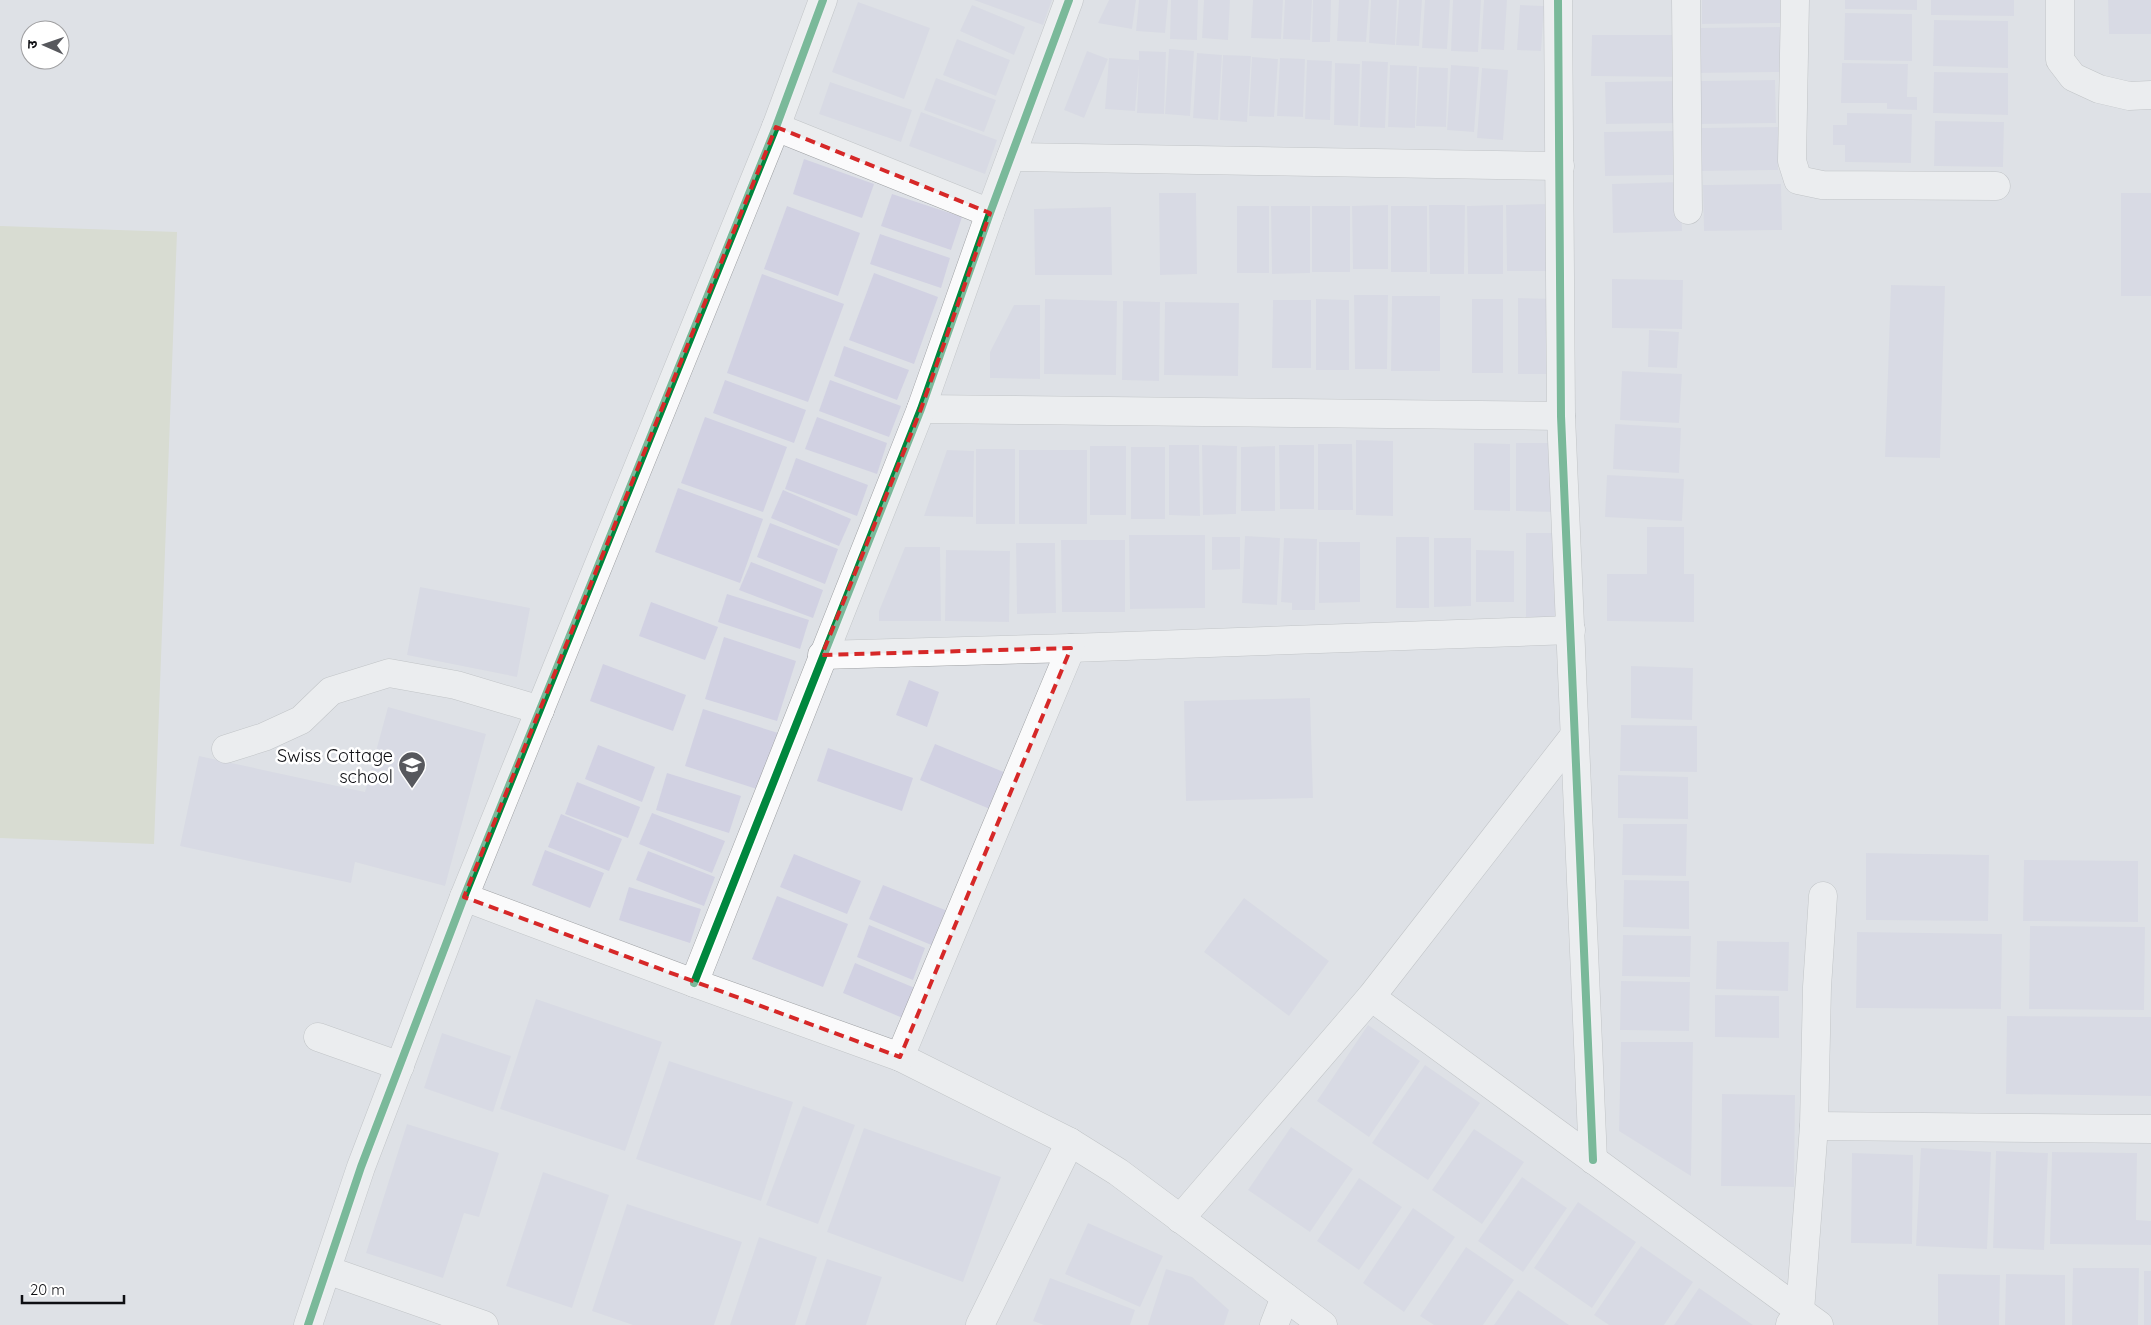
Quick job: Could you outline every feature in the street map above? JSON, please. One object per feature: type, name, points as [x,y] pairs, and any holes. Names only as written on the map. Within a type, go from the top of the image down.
[{"type":"street","points":[[308,1325],[361,1166],[464,897],[776,127],[823,0]]},
{"type":"street","points":[[694,983],[822,655],[921,409],[990,213],[1069,0]]},
{"type":"street","points":[[1558,0],[1561,416],[1572,630],[1574,736],[1593,1160]]},
{"type":"street","points":[[1686,0],[1688,210]]},
{"type":"street","points":[[1795,0],[1792,161],[1798,180],[1822,185],[1996,186]]},
{"type":"street","points":[[2060,0],[2060,60],[2073,77],[2107,91],[2129,96],[2151,94]]},
{"type":"street","points":[[776,127],[990,213]]},
{"type":"street","points":[[1011,158],[1560,166]]},
{"type":"street","points":[[921,409],[1561,416]]},
{"type":"street","points":[[822,655],[1572,630]]},
{"type":"street","points":[[900,1057],[1070,648]]},
{"type":"street","points":[[226,749],[264,737],[301,720],[331,691],[389,673],[456,684],[540,710]]},
{"type":"street","points":[[1180,1219],[1370,997],[1574,736]]},
{"type":"street","points":[[1803,1320],[1824,896]]},
{"type":"street","points":[[464,897],[900,1057],[1070,1142],[1118,1172],[1323,1325]]},
{"type":"street","points":[[1370,997],[1593,1160],[1803,1320]]},
{"type":"street","points":[[318,1037],[400,1066]]},
{"type":"street","points":[[1814,1126],[2151,1129]]},
{"type":"street","points":[[980,1325],[1070,1142]]},
{"type":"street","points":[[327,1270],[484,1325]]},
{"type":"street","points":[[1274,1325],[1285,1297]]},
{"type":"highlighted area","points":[[776,127],[990,213],[921,409],[822,655],[1071,648],[900,1057],[464,897]]},
{"type":"green space","points":[[0,226],[177,232],[154,844],[0,838]]},
{"type":"building","points":[[974,0],[1052,0],[1043,25]]},
{"type":"building","points":[[1109,0],[1136,0],[1132,29],[1098,23]]},
{"type":"building","points":[[1139,0],[1168,0],[1165,33],[1136,31]]},
{"type":"building","points":[[1171,0],[1198,0],[1197,40],[1170,39]]},
{"type":"building","points":[[1204,0],[1230,0],[1228,40],[1202,38]]},
{"type":"building","points":[[1253,0],[1283,0],[1281,39],[1251,38]]},
{"type":"building","points":[[1285,0],[1312,0],[1310,40],[1283,39]]},
{"type":"building","points":[[1313,0],[1331,0],[1330,42],[1312,42]]},
{"type":"building","points":[[1339,0],[1369,0],[1366,42],[1337,41]]},
{"type":"building","points":[[1371,0],[1397,0],[1395,45],[1369,43]]},
{"type":"building","points":[[1399,0],[1422,0],[1419,46],[1396,45]]},
{"type":"building","points":[[1425,0],[1450,0],[1447,49],[1422,48]]},
{"type":"building","points":[[1453,0],[1481,0],[1478,52],[1451,51]]},
{"type":"building","points":[[1484,0],[1507,0],[1504,50],[1481,49]]},
{"type":"building","points":[[1702,0],[1780,0],[1781,23],[1702,24]]},
{"type":"building","points":[[1845,0],[1917,0],[1917,10],[1845,9]]},
{"type":"building","points":[[1931,0],[2014,0],[2014,16],[1931,15]]},
{"type":"building","points":[[2108,0],[2151,0],[2151,34],[2109,34]]},
{"type":"building","points":[[858,2],[930,28],[904,99],[832,72]]},
{"type":"building","points":[[972,5],[1025,27],[1014,55],[960,31]]},
{"type":"building","points":[[1520,5],[1544,6],[1541,51],[1517,50]]},
{"type":"building","points":[[1845,13],[1912,14],[1912,61],[1844,60]]},
{"type":"building","points":[[1934,20],[2008,21],[2008,68],[1933,66]]},
{"type":"building","points":[[1781,27],[1781,72],[1697,73],[1696,28]]},
{"type":"building","points":[[1592,35],[1679,35],[1679,77],[1591,76]]},
{"type":"building","points":[[957,39],[1010,60],[996,96],[943,75]]},
{"type":"building","points":[[1169,49],[1194,51],[1190,116],[1165,114]]},
{"type":"building","points":[[1087,51],[1108,59],[1084,118],[1064,110]]},
{"type":"building","points":[[1139,51],[1166,52],[1164,114],[1137,113],[1139,65],[1135,111],[1105,109],[1109,58],[1139,60]]},
{"type":"building","points":[[1197,53],[1222,55],[1218,120],[1193,118]]},
{"type":"building","points":[[1223,55],[1251,56],[1247,122],[1220,120]]},
{"type":"building","points":[[1252,57],[1278,59],[1274,117],[1249,116]]},
{"type":"building","points":[[1280,58],[1305,59],[1303,117],[1277,116]]},
{"type":"building","points":[[1307,60],[1332,61],[1330,120],[1305,119]]},
{"type":"building","points":[[1362,61],[1388,62],[1385,128],[1360,127]]},
{"type":"building","points":[[1335,63],[1360,64],[1358,126],[1334,125]]},
{"type":"building","points":[[1842,63],[1908,64],[1907,97],[1917,97],[1917,110],[1887,109],[1887,103],[1841,103]]},
{"type":"building","points":[[1390,65],[1417,66],[1415,128],[1388,127]]},
{"type":"building","points":[[1451,65],[1479,67],[1474,132],[1447,130]]},
{"type":"building","points":[[1419,67],[1448,68],[1446,127],[1416,126]]},
{"type":"building","points":[[1482,68],[1508,70],[1503,140],[1477,138]]},
{"type":"building","points":[[1934,72],[2008,73],[2008,115],[1933,113]]},
{"type":"building","points":[[936,78],[996,100],[984,132],[924,110]]},
{"type":"building","points":[[1775,80],[1776,123],[1701,124],[1701,81]]},
{"type":"building","points":[[1679,81],[1680,123],[1606,124],[1605,82]]},
{"type":"building","points":[[830,82],[912,110],[901,142],[819,114]]},
{"type":"building","points":[[921,112],[997,140],[985,174],[909,146]]},
{"type":"building","points":[[1847,113],[1912,114],[1911,163],[1845,162],[1845,145],[1833,145],[1833,125],[1847,125]]},
{"type":"building","points":[[1935,121],[2004,122],[2003,167],[1934,166]]},
{"type":"building","points":[[1778,127],[1778,170],[1701,171],[1701,128]]},
{"type":"building","points":[[1675,131],[1675,175],[1605,176],[1604,132]]},
{"type":"building","points":[[804,159],[874,184],[862,218],[793,194]]},
{"type":"building","points":[[1681,182],[1682,231],[1613,233],[1612,184]]},
{"type":"building","points":[[1781,184],[1782,230],[1704,231],[1703,185]]},
{"type":"building","points":[[1159,193],[1196,193],[1197,274],[1160,275]]},
{"type":"building","points":[[2121,193],[2151,193],[2151,296],[2121,296]]},
{"type":"building","points":[[892,194],[962,217],[951,250],[881,226]]},
{"type":"building","points":[[1546,204],[1547,271],[1507,271],[1506,205]]},
{"type":"building","points":[[1388,205],[1388,269],[1353,269],[1352,206]]},
{"type":"building","points":[[1429,205],[1465,205],[1464,274],[1430,274]]},
{"type":"building","points":[[1503,205],[1503,274],[1468,274],[1467,206]]},
{"type":"building","points":[[787,206],[860,233],[838,296],[764,269]]},
{"type":"building","points":[[1237,206],[1269,206],[1269,273],[1237,273]]},
{"type":"building","points":[[1271,206],[1310,206],[1310,273],[1272,274]]},
{"type":"building","points":[[1312,206],[1350,206],[1350,272],[1312,272]]},
{"type":"building","points":[[1391,206],[1427,206],[1427,272],[1391,272]]},
{"type":"building","points":[[1111,207],[1112,275],[1035,275],[1034,209]]},
{"type":"building","points":[[880,234],[950,258],[941,288],[870,264]]},
{"type":"building","points":[[874,273],[938,297],[914,364],[849,340]]},
{"type":"building","points":[[762,274],[844,304],[808,402],[727,373]]},
{"type":"building","points":[[1612,279],[1683,280],[1682,329],[1612,328]]},
{"type":"building","points":[[1891,285],[1945,286],[1940,458],[1885,457]]},
{"type":"building","points":[[1354,295],[1388,295],[1387,369],[1355,369]]},
{"type":"building","points":[[1392,296],[1440,296],[1440,371],[1391,371]]},
{"type":"building","points":[[1518,298],[1555,299],[1555,374],[1518,374]]},
{"type":"building","points":[[1045,299],[1117,301],[1116,375],[1044,374]]},
{"type":"building","points":[[1316,299],[1349,300],[1349,370],[1316,370]]},
{"type":"building","points":[[1472,299],[1503,299],[1503,373],[1472,373]]},
{"type":"building","points":[[1273,300],[1311,300],[1311,368],[1272,368]]},
{"type":"building","points":[[1123,301],[1160,302],[1159,381],[1122,380]]},
{"type":"building","points":[[1165,302],[1239,303],[1238,376],[1164,375]]},
{"type":"building","points":[[1014,305],[1040,305],[1040,379],[990,378],[990,352]]},
{"type":"building","points":[[1649,330],[1679,332],[1677,368],[1648,367]]},
{"type":"building","points":[[844,346],[909,370],[897,400],[834,376]]},
{"type":"building","points":[[1622,371],[1682,374],[1679,423],[1620,420]]},
{"type":"building","points":[[725,380],[806,410],[794,443],[713,413]]},
{"type":"building","points":[[830,380],[901,406],[889,437],[819,411]]},
{"type":"building","points":[[705,417],[787,447],[763,512],[681,483]]},
{"type":"building","points":[[817,417],[887,443],[877,474],[805,449]]},
{"type":"building","points":[[1615,424],[1681,428],[1679,473],[1613,469]]},
{"type":"building","points":[[1356,440],[1393,441],[1393,516],[1356,515]]},
{"type":"building","points":[[1474,443],[1510,444],[1510,511],[1474,510]]},
{"type":"building","points":[[1516,443],[1556,443],[1555,512],[1516,511]]},
{"type":"building","points":[[1318,444],[1352,444],[1353,510],[1318,510]]},
{"type":"building","points":[[1169,445],[1199,445],[1200,516],[1169,515]]},
{"type":"building","points":[[1202,445],[1237,446],[1236,514],[1203,515]]},
{"type":"building","points":[[1279,445],[1314,445],[1314,509],[1280,509]]},
{"type":"building","points":[[1090,446],[1126,446],[1126,515],[1090,515]]},
{"type":"building","points":[[1275,446],[1275,511],[1241,511],[1241,447]]},
{"type":"building","points":[[1131,447],[1165,447],[1165,519],[1131,519]]},
{"type":"building","points":[[976,449],[1015,449],[1015,524],[976,524]]},
{"type":"building","points":[[947,450],[974,451],[973,517],[924,516]]},
{"type":"building","points":[[1019,450],[1087,450],[1087,524],[1019,524]]},
{"type":"building","points":[[796,458],[868,485],[857,516],[785,489]]},
{"type":"building","points":[[1607,475],[1684,479],[1682,521],[1605,517]]},
{"type":"building","points":[[678,488],[763,519],[740,583],[655,552]]},
{"type":"building","points":[[783,490],[851,519],[839,546],[771,518]]},
{"type":"building","points":[[770,523],[838,549],[825,584],[757,557]]},
{"type":"building","points":[[1647,527],[1684,527],[1684,574],[1694,574],[1694,622],[1607,621],[1607,574],[1647,574]]},
{"type":"building","points":[[1526,533],[1562,533],[1561,618],[1526,617]]},
{"type":"building","points":[[1129,535],[1205,535],[1205,608],[1130,609]]},
{"type":"building","points":[[1245,536],[1280,538],[1277,605],[1242,603]]},
{"type":"building","points":[[1212,537],[1240,537],[1240,569],[1212,570]]},
{"type":"building","points":[[1396,537],[1429,537],[1429,608],[1396,608]]},
{"type":"building","points":[[1284,538],[1317,539],[1315,610],[1292,610],[1292,603],[1281,602]]},
{"type":"building","points":[[1434,538],[1471,538],[1471,606],[1434,607]]},
{"type":"building","points":[[1061,540],[1125,540],[1125,612],[1062,612]]},
{"type":"building","points":[[1319,542],[1360,542],[1360,602],[1319,603]]},
{"type":"building","points":[[1016,543],[1055,543],[1056,613],[1017,614]]},
{"type":"building","points":[[905,547],[940,547],[941,621],[879,621],[879,611]]},
{"type":"building","points":[[946,550],[1010,551],[1009,622],[945,621]]},
{"type":"building","points":[[1476,550],[1514,551],[1514,602],[1476,602]]},
{"type":"building","points":[[751,562],[823,590],[813,618],[739,590]]},
{"type":"building","points":[[420,587],[530,608],[517,677],[407,655]]},
{"type":"building","points":[[727,594],[809,620],[800,649],[718,622]]},
{"type":"building","points":[[651,602],[718,627],[705,660],[639,636]]},
{"type":"building","points":[[724,637],[796,661],[777,721],[705,699]]},
{"type":"building","points":[[603,664],[686,695],[673,731],[590,701]]},
{"type":"building","points":[[1631,666],[1693,668],[1692,720],[1631,718]]},
{"type":"building","points":[[909,680],[939,692],[927,727],[896,715]]},
{"type":"building","points":[[1310,698],[1313,798],[1186,801],[1184,701]]},
{"type":"building","points":[[388,707],[486,734],[445,886],[355,862],[351,883],[180,846],[199,756],[365,792]]},
{"type":"building","points":[[703,709],[778,733],[760,790],[685,766]]},
{"type":"building","points":[[1621,725],[1697,726],[1697,772],[1620,771]]},
{"type":"building","points":[[935,744],[1016,777],[1002,814],[920,780]]},
{"type":"building","points":[[598,745],[655,767],[642,802],[585,779]]},
{"type":"building","points":[[828,748],[913,778],[902,811],[817,781]]},
{"type":"building","points":[[667,773],[741,796],[729,833],[656,810]]},
{"type":"building","points":[[1618,775],[1688,777],[1688,819],[1618,818]]},
{"type":"building","points":[[577,782],[640,807],[628,838],[565,814]]},
{"type":"building","points":[[652,813],[725,841],[712,873],[639,844]]},
{"type":"building","points":[[561,814],[622,839],[609,871],[548,847]]},
{"type":"building","points":[[1623,824],[1687,824],[1686,876],[1622,875]]},
{"type":"building","points":[[545,850],[604,873],[590,908],[532,885]]},
{"type":"building","points":[[648,851],[715,877],[704,906],[636,880]]},
{"type":"building","points":[[1866,853],[1989,855],[1988,921],[1866,920]]},
{"type":"building","points":[[794,854],[861,881],[847,914],[780,887]]},
{"type":"building","points":[[2024,860],[2138,861],[2138,922],[2023,921]]},
{"type":"building","points":[[1624,880],[1689,881],[1689,929],[1623,927]]},
{"type":"building","points":[[883,885],[955,914],[941,949],[869,919]]},
{"type":"building","points":[[629,887],[701,909],[690,943],[619,920]]},
{"type":"building","points":[[777,896],[848,924],[823,987],[752,959]]},
{"type":"building","points":[[1244,898],[1329,961],[1289,1016],[1204,952]]},
{"type":"building","points":[[869,925],[925,948],[913,980],[857,957]]},
{"type":"building","points":[[2030,926],[2145,927],[2144,1010],[2029,1009]]},
{"type":"building","points":[[1857,932],[2002,934],[2001,1009],[1856,1008]]},
{"type":"building","points":[[1623,935],[1691,936],[1690,977],[1622,976]]},
{"type":"building","points":[[1717,941],[1789,942],[1788,991],[1716,989]]},
{"type":"building","points":[[855,963],[922,991],[910,1021],[843,993]]},
{"type":"building","points":[[1621,981],[1690,982],[1689,1031],[1620,1030]]},
{"type":"building","points":[[1715,995],[1779,996],[1779,1038],[1715,1037]]},
{"type":"building","points":[[536,999],[662,1042],[625,1151],[500,1109]]},
{"type":"building","points":[[2007,1016],[2151,1017],[2151,1096],[2006,1094]]},
{"type":"building","points":[[1368,1025],[1420,1061],[1369,1137],[1317,1101]]},
{"type":"building","points":[[442,1033],[511,1056],[493,1112],[424,1088]]},
{"type":"building","points":[[1621,1042],[1693,1042],[1691,1176],[1619,1131]]},
{"type":"building","points":[[669,1061],[793,1102],[761,1201],[636,1159]]},
{"type":"building","points":[[1425,1065],[1480,1103],[1428,1180],[1372,1143]]},
{"type":"building","points":[[1722,1094],[1795,1095],[1794,1187],[1721,1186]]},
{"type":"building","points":[[803,1106],[855,1125],[818,1224],[766,1205]]},
{"type":"building","points":[[407,1124],[499,1153],[479,1217],[464,1213],[443,1278],[366,1253]]},
{"type":"building","points":[[1291,1127],[1353,1169],[1310,1232],[1248,1190]]},
{"type":"building","points":[[864,1128],[1001,1177],[963,1282],[827,1232]]},
{"type":"building","points":[[1474,1129],[1524,1162],[1482,1224],[1432,1190]]},
{"type":"building","points":[[1921,1148],[1991,1152],[1987,1249],[1916,1246]]},
{"type":"building","points":[[1996,1151],[2048,1153],[2044,1250],[1993,1248]]},
{"type":"building","points":[[2052,1152],[2137,1153],[2136,1220],[2151,1221],[2151,1245],[2050,1244]]},
{"type":"building","points":[[1852,1153],[1913,1155],[1912,1244],[1851,1243]]},
{"type":"building","points":[[543,1172],[609,1195],[572,1308],[506,1286]]},
{"type":"building","points":[[1522,1177],[1567,1208],[1523,1272],[1478,1241]]},
{"type":"building","points":[[1359,1178],[1402,1207],[1359,1270],[1317,1241]]},
{"type":"building","points":[[1578,1202],[1636,1242],[1592,1308],[1534,1268]]},
{"type":"building","points":[[627,1204],[742,1242],[714,1325],[633,1325],[592,1311]]},
{"type":"building","points":[[1413,1208],[1455,1237],[1404,1312],[1363,1283]]},
{"type":"building","points":[[1088,1223],[1163,1256],[1140,1307],[1065,1274]]},
{"type":"building","points":[[759,1237],[817,1257],[795,1325],[730,1325]]},
{"type":"building","points":[[1641,1246],[1693,1282],[1664,1325],[1609,1325],[1594,1315]]},
{"type":"building","points":[[1466,1247],[1514,1280],[1483,1325],[1434,1325],[1420,1316]]},
{"type":"building","points":[[827,1259],[882,1277],[866,1325],[805,1325]]},
{"type":"building","points":[[2073,1268],[2139,1268],[2138,1325],[2072,1325]]},
{"type":"building","points":[[1166,1269],[1192,1277],[1229,1310],[1224,1325],[1148,1325]]},
{"type":"building","points":[[2144,1271],[2151,1271],[2151,1325],[2144,1325]]},
{"type":"building","points":[[1938,1274],[2000,1275],[1999,1325],[1938,1325]]},
{"type":"building","points":[[2006,1274],[2065,1275],[2065,1325],[2005,1325]]},
{"type":"building","points":[[1050,1278],[1135,1310],[1130,1325],[1044,1325],[1033,1321]]},
{"type":"building","points":[[1699,1288],[1753,1325],[1674,1325]]},
{"type":"building","points":[[1518,1290],[1569,1325],[1494,1325]]},
{"type":"cycle path","points":[[308,1325],[361,1167],[464,897],[776,127],[823,0]]},
{"type":"cycle path","points":[[694,983],[921,409],[990,213],[1069,0]]},
{"type":"cycle path","points":[[1558,0],[1561,416],[1593,1160]]},
{"type":"place","name":"Swiss Cottage school","points":[[412,789]]}]
